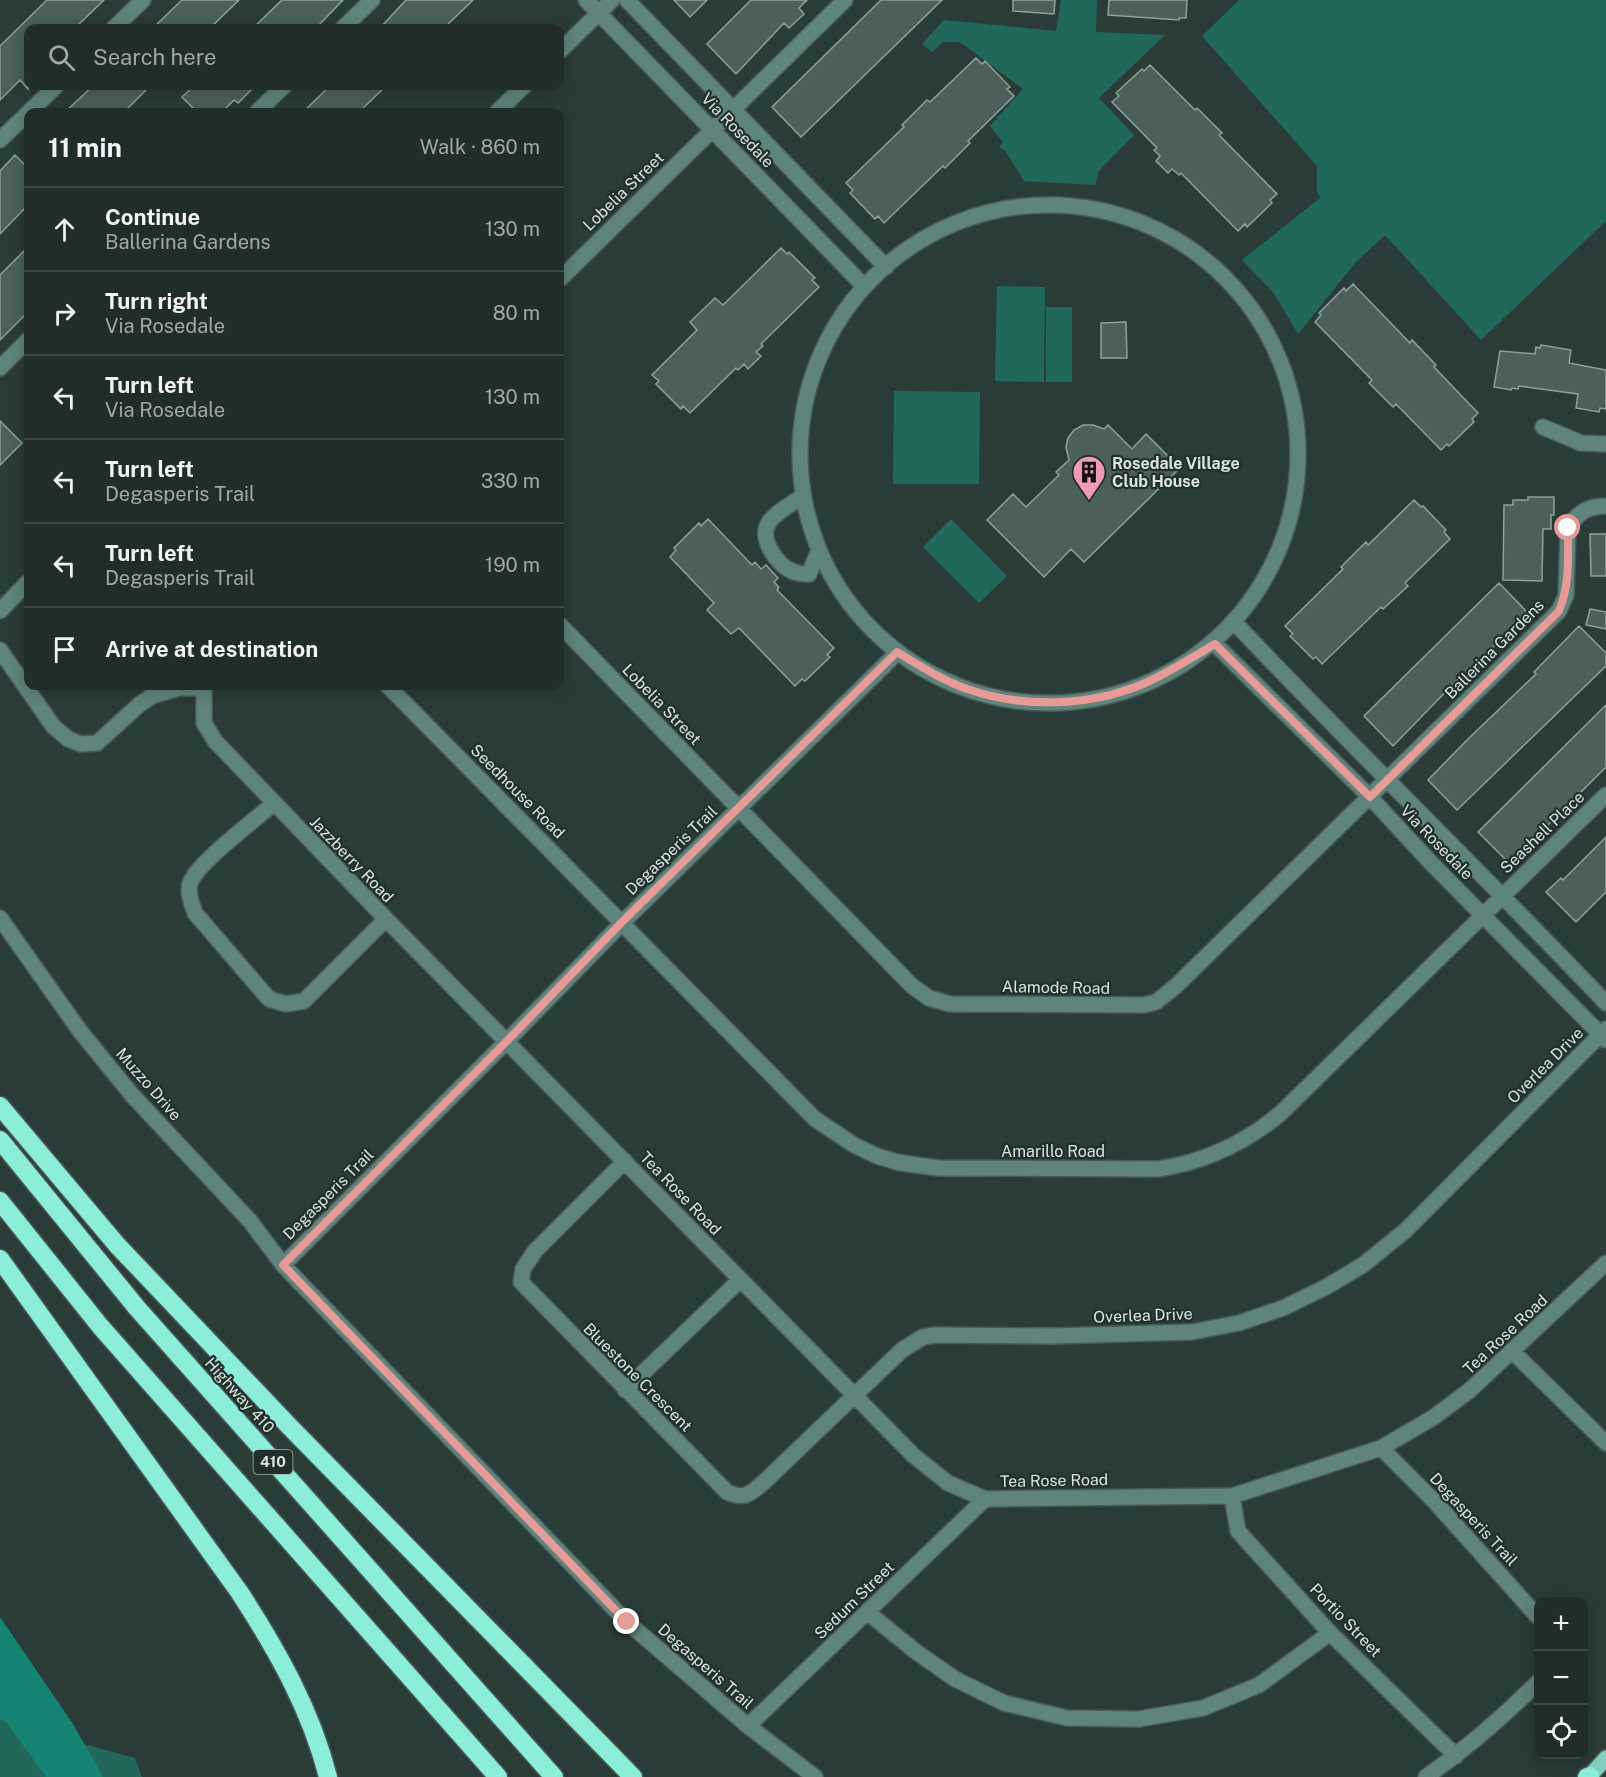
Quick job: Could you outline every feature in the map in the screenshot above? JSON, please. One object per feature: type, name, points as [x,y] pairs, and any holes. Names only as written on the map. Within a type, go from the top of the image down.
[{"type":"highway","points":[[0,1106],[133,1262],[289,1426],[633,1777]]},
{"type":"highway","name":"Highway 410","points":[[0,1140],[137,1308],[554,1777]]},
{"type":"highway","name":"410","points":[[0,1201],[100,1326],[498,1777]]},
{"type":"highway","points":[[0,1259],[270,1638],[308,1718],[328,1777]]},
{"type":"main road","points":[[1588,1777],[1606,1758]]},
{"type":"street","points":[[118,24],[143,0]]},
{"type":"street","points":[[347,24],[372,0]]},
{"type":"street","name":"Via Rosedale","points":[[586,0],[864,286]]},
{"type":"street","points":[[564,47],[612,0]]},
{"type":"street","name":"Via Rosedale","points":[[627,0],[886,267]]},
{"type":"street","name":"Lobelia Street","points":[[564,275],[845,0]]},
{"type":"street","points":[[33,108],[52,90]]},
{"type":"street","points":[[261,108],[280,90]]},
{"type":"street","points":[[500,108],[520,90]]},
{"type":"street","points":[[0,140],[24,117]]},
{"type":"street","points":[[1048,205],[1098,209],[1150,226],[1185,245],[1216,268],[1242,296],[1270,337],[1287,378],[1298,433],[1298,471],[1291,515],[1280,549],[1267,576],[1236,624],[1215,644],[1167,673],[1122,692],[1089,700],[1025,701],[967,689],[945,680],[897,652],[856,611],[836,582],[819,550],[810,524],[803,496],[800,441],[805,400],[811,378],[832,332],[864,286],[886,267],[916,243],[942,229],[998,210],[1048,205]]},
{"type":"street","points":[[0,368],[24,344]]},
{"type":"street","points":[[1543,427],[1581,443],[1606,444]]},
{"type":"street","points":[[803,496],[775,516],[768,525],[766,536],[769,547],[782,565],[794,572],[809,574],[819,550]]},
{"type":"street","name":"Ballerina Gardens","points":[[1370,797],[1559,611],[1566,595],[1568,528],[1573,519],[1588,507],[1606,506]]},
{"type":"street","points":[[0,611],[24,586]]},
{"type":"street","name":"Via Rosedale","points":[[1236,624],[1606,1003]]},
{"type":"street","name":"Lobelia Street","points":[[564,629],[739,808]]},
{"type":"street","name":"Via Rosedale","points":[[1215,644],[1370,797],[1431,863],[1604,1035]]},
{"type":"street","points":[[0,650],[24,684]]},
{"type":"street","name":"Degasperis Trail","points":[[815,1777],[748,1726],[627,1622],[283,1265],[506,1042],[622,922],[897,652]]},
{"type":"street","points":[[28,690],[53,726],[68,739],[81,744],[97,743],[140,704],[152,696],[172,690]]},
{"type":"street","name":"Jazzberry Road","points":[[204,690],[204,723],[215,741],[506,1042]]},
{"type":"street","name":"Seedhouse Road","points":[[392,690],[622,922]]},
{"type":"street","name":"Seashell Place","points":[[1483,915],[1606,795]]},
{"type":"street","name":"Alamode Road","points":[[739,808],[912,986],[929,998],[950,1004],[1132,1006],[1156,1002],[1167,994],[1370,797]]},
{"type":"street","points":[[274,803],[203,865],[190,883],[190,899],[195,913],[269,999],[286,1004],[304,1001],[386,919]]},
{"type":"street","name":"Amarillo Road","points":[[622,922],[801,1106],[834,1134],[862,1149],[897,1162],[939,1168],[1158,1169],[1191,1163],[1215,1154],[1239,1143],[1264,1127],[1483,915]]},
{"type":"street","name":"Muzzo Drive","points":[[0,918],[80,1031],[132,1095],[250,1221],[283,1265]]},
{"type":"street","name":"Overlea Drive","points":[[854,1396],[902,1350],[923,1336],[1054,1336],[1192,1332],[1239,1323],[1283,1308],[1326,1287],[1363,1265],[1406,1230],[1604,1035]]},
{"type":"street","name":"Tea Rose Road","points":[[506,1042],[913,1455],[948,1483],[985,1499],[1232,1496],[1381,1448],[1434,1417],[1470,1390],[1606,1263]]},
{"type":"street","name":"Bluestone Crescent","points":[[625,1161],[535,1251],[524,1269],[521,1282],[625,1390],[726,1492],[737,1497],[750,1494],[764,1482],[854,1396]]},
{"type":"street","points":[[625,1390],[740,1280]]},
{"type":"street","points":[[1513,1352],[1606,1443]]},
{"type":"street","name":"Degasperis Trail","points":[[1381,1448],[1435,1502],[1534,1611]]},
{"type":"street","name":"Portio Street","points":[[1232,1496],[1238,1531],[1330,1633],[1456,1756]]},
{"type":"street","name":"Sedum Street","points":[[748,1726],[985,1499]]},
{"type":"street","points":[[867,1612],[915,1651],[955,1679],[1004,1703],[1066,1718],[1139,1719],[1203,1708],[1259,1685],[1330,1633]]},
{"type":"street","points":[[1426,1777],[1456,1756],[1534,1687]]},
{"type":"shaded area","points":[[1061,0],[1097,0],[1096,32],[1165,35],[1099,98],[1134,135],[1099,171],[1095,185],[1024,181],[1006,152],[999,147],[1003,142],[990,126],[1023,89],[960,42],[943,42],[932,52],[922,44],[944,20],[1056,31]]},
{"type":"shaded area","points":[[1239,0],[1606,0],[1606,221],[1481,340],[1385,235],[1356,262],[1298,334],[1273,292],[1242,260],[1320,198],[1317,190],[1317,166],[1202,36]]},
{"type":"shaded area","points":[[997,286],[1045,287],[1044,382],[995,381]]},
{"type":"shaded area","points":[[1046,307],[1072,307],[1072,382],[1046,382]]},
{"type":"shaded area","points":[[894,391],[980,392],[979,484],[893,484]]},
{"type":"shaded area","points":[[951,519],[1007,576],[979,603],[923,547]]},
{"type":"shaded area","points":[[0,1617],[73,1724],[103,1777],[46,1777],[7,1723],[0,1719]]},
{"type":"shaded area","points":[[0,1719],[7,1723],[135,1758],[142,1777],[0,1777]]},
{"type":"building","points":[[47,0],[104,0],[79,24],[24,24],[24,84],[20,80],[0,100],[0,46]]},
{"type":"building","points":[[182,0],[239,0],[214,24],[157,24]]},
{"type":"building","points":[[282,0],[343,0],[320,24],[257,24]]},
{"type":"building","points":[[406,0],[473,0],[448,24],[384,24]]},
{"type":"building","points":[[674,0],[707,0],[690,17]]},
{"type":"building","points":[[751,0],[807,0],[799,8],[804,14],[789,28],[784,23],[736,74],[707,44]]},
{"type":"building","points":[[881,0],[942,0],[801,137],[772,107]]},
{"type":"building","points":[[1013,0],[1055,0],[1054,14],[1013,11]]},
{"type":"building","points":[[1109,0],[1187,0],[1186,18],[1179,18],[1179,20],[1108,15]]},
{"type":"building","points":[[976,58],[982,64],[985,61],[1010,87],[1007,89],[1014,96],[968,141],[970,143],[945,168],[943,166],[884,223],[878,216],[875,219],[850,193],[853,190],[846,183],[904,127],[902,125],[927,100],[930,102]]},
{"type":"building","points":[[1150,65],[1195,110],[1197,108],[1222,133],[1219,135],[1277,194],[1270,200],[1272,203],[1247,227],[1245,224],[1238,231],[1181,173],[1179,175],[1172,169],[1168,173],[1156,161],[1160,156],[1154,150],[1157,148],[1112,102],[1119,96],[1116,93],[1142,69],[1144,71]]},
{"type":"building","points":[[89,90],[146,90],[128,108],[69,108]]},
{"type":"building","points":[[190,90],[251,90],[238,103],[234,100],[226,108],[193,108],[182,97]]},
{"type":"building","points":[[326,90],[382,90],[363,108],[307,108]]},
{"type":"building","points":[[15,155],[24,164],[24,209],[0,234],[0,171]]},
{"type":"building","points":[[781,248],[787,254],[789,252],[815,278],[812,280],[819,287],[761,344],[763,346],[756,352],[761,356],[748,369],[744,364],[738,370],[736,368],[690,413],[683,406],[681,409],[656,384],[659,381],[652,375],[697,330],[690,322],[715,298],[723,305]]},
{"type":"building","points":[[24,251],[24,316],[0,340],[0,275]]},
{"type":"building","points":[[1353,284],[1410,343],[1412,340],[1478,413],[1472,419],[1474,422],[1449,446],[1447,444],[1441,450],[1396,404],[1393,407],[1369,383],[1372,380],[1315,322],[1321,315],[1319,313],[1344,288],[1346,291]]},
{"type":"building","points":[[1126,322],[1127,358],[1101,358],[1101,323]]},
{"type":"building","points":[[1541,345],[1571,350],[1569,363],[1606,370],[1606,409],[1600,408],[1599,412],[1576,408],[1578,394],[1519,386],[1518,389],[1512,388],[1511,390],[1494,387],[1500,351],[1535,354],[1536,347],[1540,348]]},
{"type":"building","points":[[0,421],[22,443],[0,465]]},
{"type":"building","name":"Rosedale Village Club House","points":[[1083,425],[1093,425],[1104,429],[1108,425],[1132,449],[1146,434],[1180,468],[1084,562],[1071,549],[1044,577],[987,520],[1013,494],[1026,507],[1059,475],[1056,472],[1069,460],[1066,447],[1068,438],[1074,430]]},
{"type":"building","points":[[1528,497],[1554,497],[1551,529],[1543,529],[1542,581],[1503,580],[1504,505],[1513,505],[1513,500],[1528,500]]},
{"type":"building","points":[[1414,500],[1446,530],[1444,532],[1450,539],[1405,583],[1408,586],[1383,609],[1381,607],[1322,664],[1316,657],[1313,659],[1290,636],[1293,634],[1285,626],[1343,569],[1341,567],[1366,542],[1368,545]]},
{"type":"building","points":[[708,519],[752,565],[755,562],[761,569],[766,565],[778,578],[774,582],[779,587],[777,590],[834,648],[827,655],[830,657],[805,681],[802,679],[795,686],[739,628],[731,634],[707,610],[714,603],[670,557],[676,550],[674,548],[699,523],[701,526]]},
{"type":"building","points":[[1590,534],[1606,534],[1606,576],[1591,576]]},
{"type":"building","points":[[1499,583],[1528,613],[1481,659],[1484,663],[1469,678],[1464,673],[1393,746],[1364,716]]},
{"type":"building","points":[[1590,609],[1606,612],[1606,629],[1586,625]]},
{"type":"building","points":[[1579,626],[1606,653],[1606,666],[1457,810],[1428,780],[1536,674],[1534,672]]},
{"type":"building","points":[[1606,705],[1606,767],[1508,862],[1478,832]]},
{"type":"building","points":[[1606,837],[1606,892],[1576,922],[1546,892],[1561,878],[1563,880]]},
{"type":"place","name":"Rosedale Village Club House","points":[[1089,501]]},
{"type":"route","points":[[627,1622],[283,1265],[506,1042],[622,922],[897,652],[945,680],[967,689],[1025,701],[1059,702],[1089,700],[1141,685],[1167,673],[1215,644],[1370,797],[1559,611],[1566,595],[1568,528]]}]
